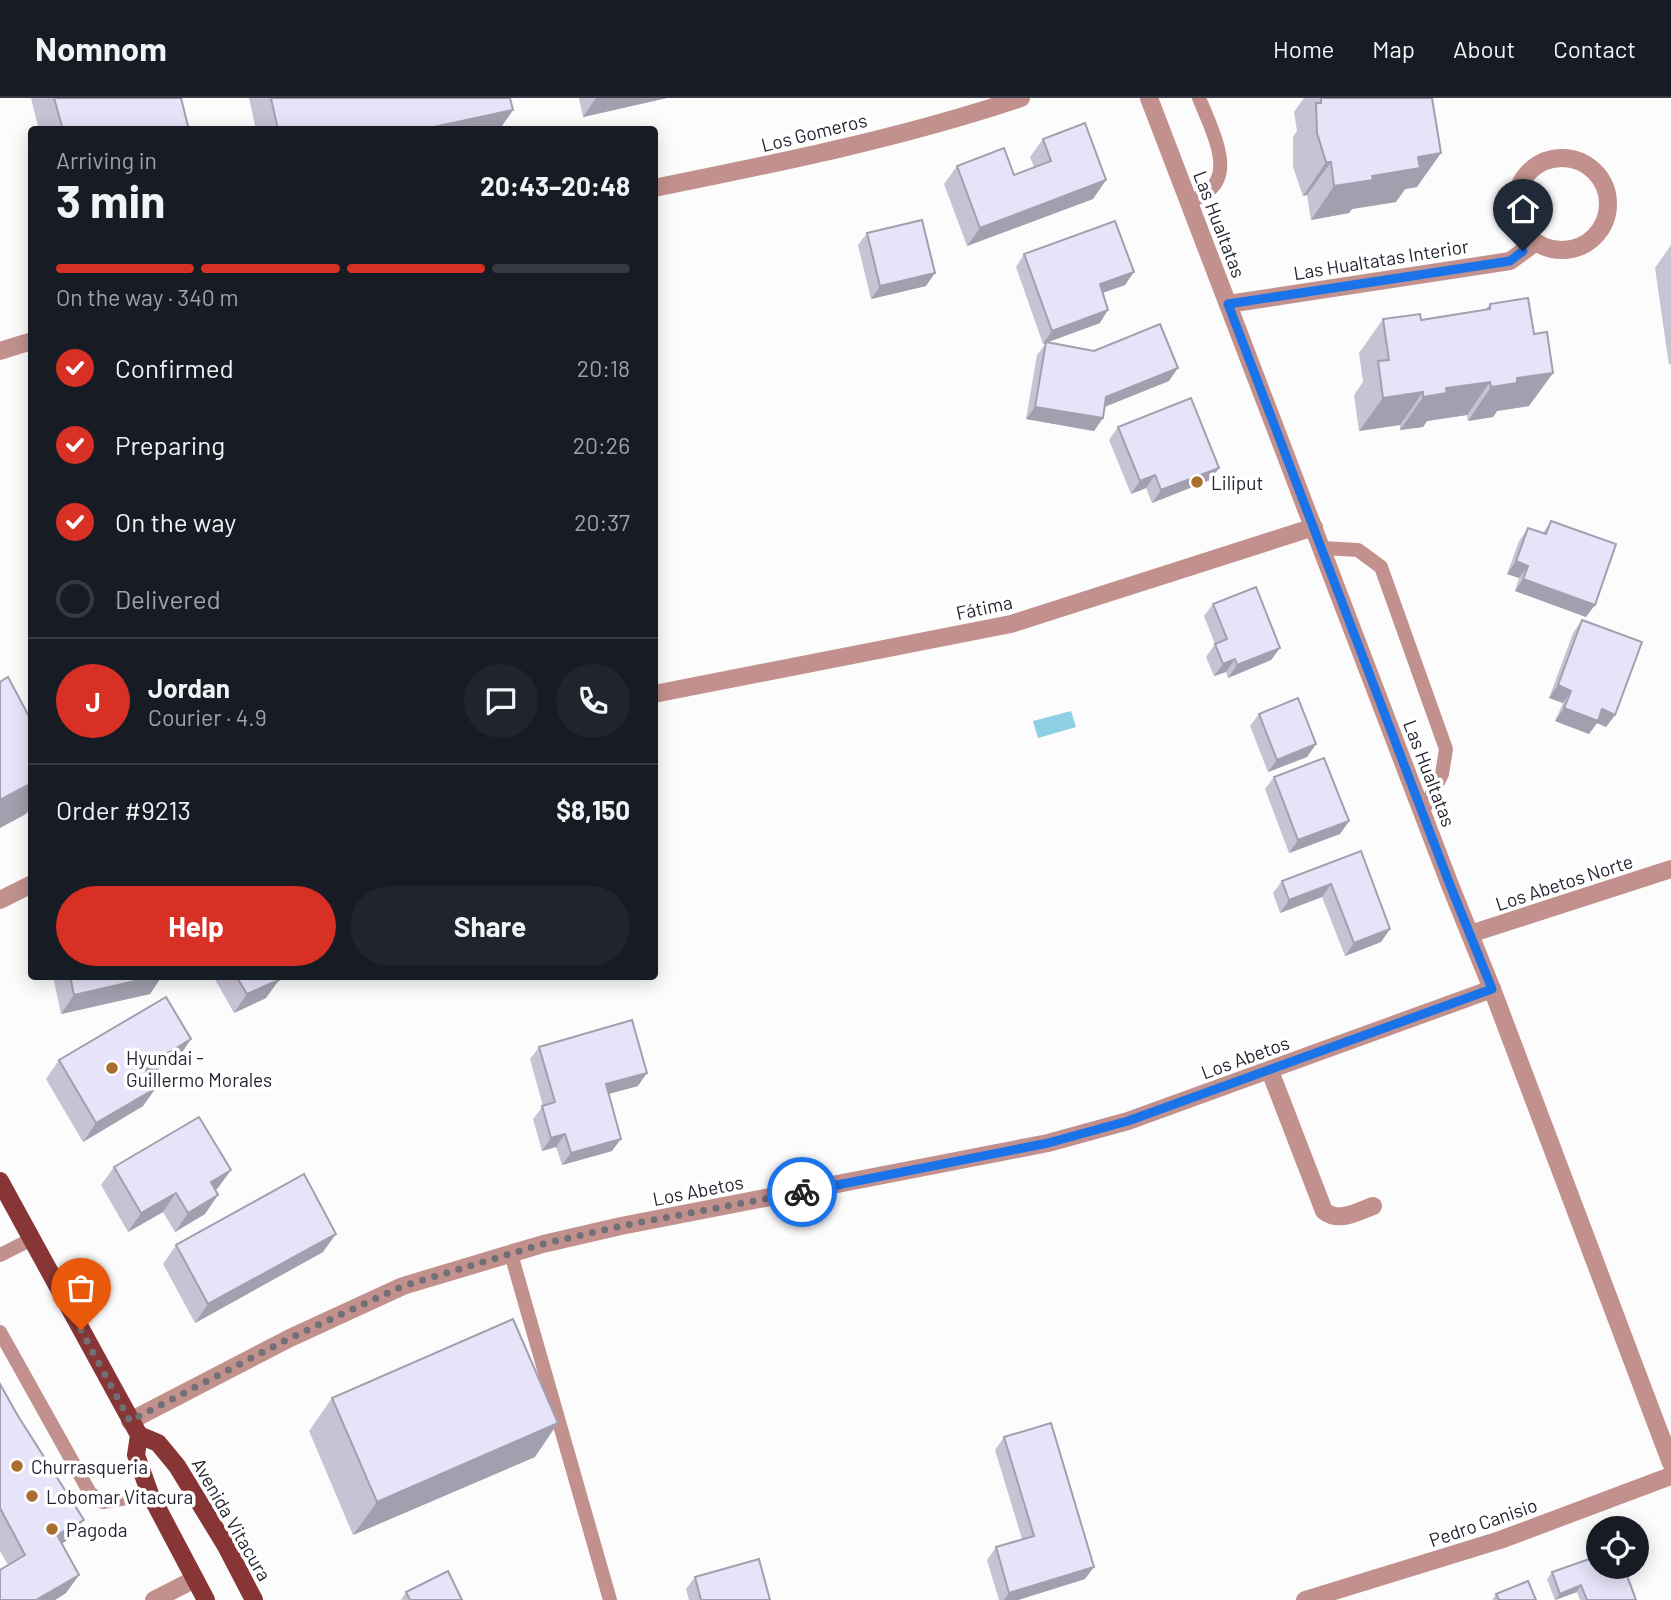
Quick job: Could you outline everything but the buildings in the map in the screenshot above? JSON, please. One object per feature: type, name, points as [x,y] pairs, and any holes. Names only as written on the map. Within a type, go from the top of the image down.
[{"type":"main road","name":"Avenida Vitacura","points":[[0,1181],[135,1428],[136,1455],[150,1494],[206,1600]]},
{"type":"main road","name":"Avenida Vitacura","points":[[135,1428],[158,1443],[177,1466],[226,1546],[254,1600]]},
{"type":"street","name":"Los Gomeros","points":[[658,187],[793,160],[987,110],[1021,98]]},
{"type":"street","name":"Las Hualtatas","points":[[1149,98],[1422,813],[1471,934],[1671,1463]]},
{"type":"street","points":[[1568,158],[1584,163],[1596,172],[1605,186],[1609,200],[1608,215],[1602,229],[1592,240],[1564,251],[1549,249],[1536,242],[1525,232],[1518,218],[1518,188],[1526,175],[1538,164],[1568,158]]},
{"type":"street","name":"Las Hualtatas Interior","points":[[1228,304],[1510,261],[1536,242]]},
{"type":"street","points":[[0,351],[28,342]]},
{"type":"street","name":"Fátima","points":[[658,693],[1011,624],[1314,527]]},
{"type":"street","name":"Los Abetos Norte","points":[[1471,934],[1671,869]]},
{"type":"street","points":[[0,900],[28,886]]},
{"type":"street","name":"Los Abetos","points":[[135,1428],[343,1312],[403,1286],[511,1254],[621,1226],[1048,1143],[1128,1121],[1492,989]]},
{"type":"street","points":[[1270,1071],[1324,1211],[1330,1216],[1341,1217],[1373,1206]]},
{"type":"street","name":"Pedro Canisio","points":[[1305,1600],[1500,1540],[1671,1476]]},
{"type":"street","points":[[154,1600],[195,1579]]},
{"type":"lane","points":[[1189,203],[1206,194],[1218,178],[1219,156],[1199,98]]},
{"type":"lane","points":[[1322,548],[1358,550],[1381,567],[1446,749],[1442,774],[1422,813]]},
{"type":"lane","points":[[0,1255],[32,1239]]},
{"type":"lane","points":[[511,1254],[610,1600]]},
{"type":"lane","points":[[0,1332],[90,1493],[103,1502],[150,1494]]},
{"type":"water","points":[[1071,711],[1076,727],[1038,738],[1033,721]]},
{"type":"way so far","points":[[81,1330],[130,1421],[290,1338],[403,1286],[543,1244],[621,1226],[802,1192]]},
{"type":"place","name":"Liliput","points":[[1197,482]]},
{"type":"place","name":"Hyundai - Guillermo Morales","points":[[112,1068]]},
{"type":"place","name":"Churrasqueria","points":[[17,1466]]},
{"type":"place","name":"Lobomar Vitacura","points":[[32,1496]]},
{"type":"place","name":"Pagoda","points":[[52,1529]]},
{"type":"route","points":[[802,1192],[1048,1143],[1128,1121],[1492,989],[1228,304],[1510,261],[1523,251]]}]
